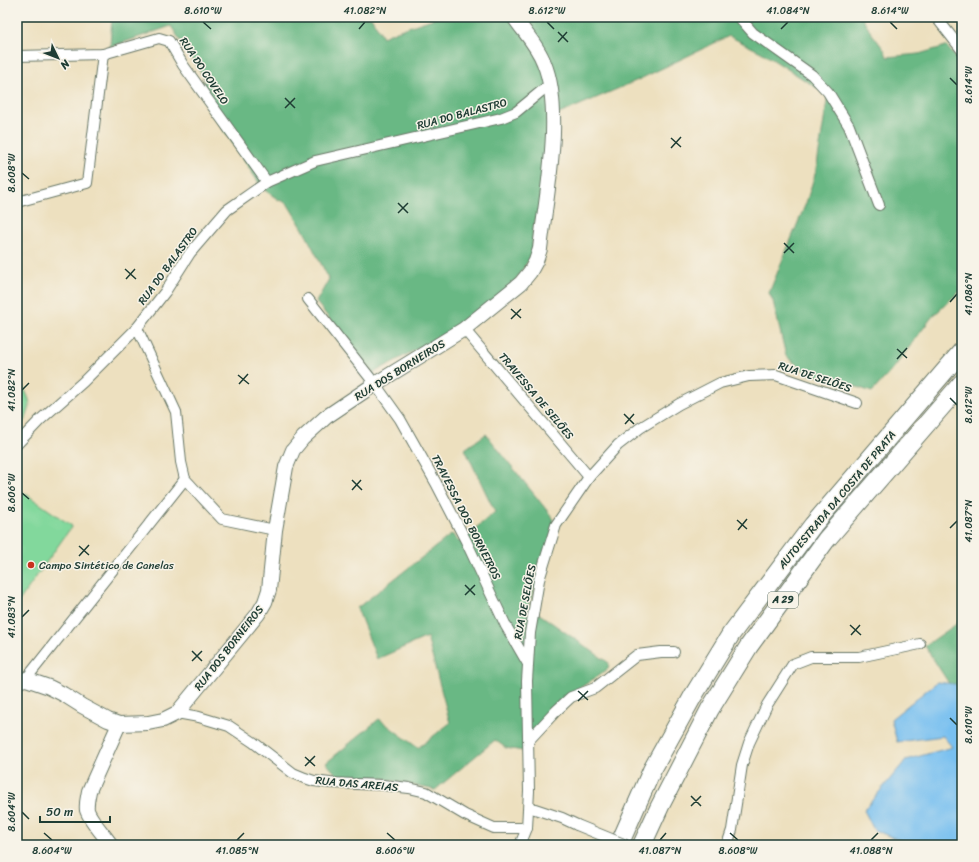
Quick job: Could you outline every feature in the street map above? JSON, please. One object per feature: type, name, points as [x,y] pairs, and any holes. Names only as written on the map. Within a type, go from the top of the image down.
[{"type":"highway","name":"AUTOESTRADA DA COSTA DE PRATA","points":[[619,845],[652,770],[693,696],[731,634],[812,525],[962,351]]},
{"type":"highway","name":"AUTOESTRADA DA COSTA DE PRATA","points":[[642,845],[660,806],[710,709],[749,646],[826,540],[962,383]]},
{"type":"street","name":"RUA DOS BORNEIROS","points":[[177,713],[258,614],[265,602],[269,590],[275,530],[286,467],[293,450],[303,438],[326,418],[375,384],[464,329],[521,283],[530,272],[536,261],[540,249],[550,169],[553,112],[548,72],[541,56],[514,17]]},
{"type":"street","points":[[739,17],[753,33],[812,75],[828,92],[849,126],[879,205]]},
{"type":"street","points":[[936,17],[962,50]]},
{"type":"street","name":"RUA DO COVELO","points":[[17,56],[103,54],[159,38],[169,41],[184,65],[267,182]]},
{"type":"street","points":[[17,202],[87,183],[103,54]]},
{"type":"street","name":"RUA DO BALASTRO","points":[[17,444],[40,420],[83,382],[137,328],[165,292],[190,253],[227,210],[267,182],[315,161],[501,118],[516,112],[550,84]]},
{"type":"street","name":"TRAVESSA DOS BORNEIROS","points":[[308,299],[375,384],[400,419],[466,540],[506,626],[528,664]]},
{"type":"street","points":[[137,328],[176,412],[182,469],[185,479],[222,519],[275,530]]},
{"type":"street","name":"TRAVESSA DE SELÕES","points":[[464,329],[589,477]]},
{"type":"street","name":"RUA DE SELÕES","points":[[520,845],[527,828],[529,740],[528,664],[530,633],[539,580],[556,525],[589,477],[618,445],[640,428],[679,404],[720,383],[749,376],[776,375],[856,403]]},
{"type":"street","points":[[177,713],[163,720],[148,723],[119,724],[108,720],[49,687],[22,680],[185,479]]},
{"type":"street","points":[[727,845],[732,830],[742,765],[749,743],[767,705],[793,664],[811,657],[859,658],[920,644]]},
{"type":"street","points":[[529,740],[571,697],[595,688],[638,655],[674,652]]},
{"type":"street","name":"RUA DAS AREIAS","points":[[177,713],[199,717],[229,726],[253,742],[293,773],[314,781],[409,788],[426,792],[465,815],[494,828],[527,828]]},
{"type":"street","points":[[111,845],[91,818],[86,803],[89,791],[119,724]]},
{"type":"street","points":[[528,807],[562,818],[626,845]]},
{"type":"green space","points":[[112,17],[371,17],[383,37],[438,17],[862,17],[870,31],[885,51],[887,57],[919,54],[946,46],[962,64],[962,289],[932,317],[892,370],[872,392],[833,379],[808,374],[786,356],[773,301],[769,293],[806,203],[816,171],[828,95],[761,52],[729,36],[638,80],[552,117],[540,205],[533,229],[532,255],[515,281],[479,315],[373,373],[316,302],[329,279],[303,229],[287,203],[279,200],[263,189],[221,126],[205,95],[204,78],[171,26],[110,47]]},
{"type":"green space","points":[[17,376],[30,404],[27,416],[17,432]]},
{"type":"green space","points":[[486,434],[553,518],[553,540],[528,606],[609,663],[608,669],[580,688],[523,751],[506,748],[495,740],[435,790],[377,777],[339,777],[326,763],[379,719],[418,748],[450,723],[427,637],[377,659],[357,608],[452,534],[459,542],[495,512],[465,449]]},
{"type":"green space","name":"Campo Sintético de Canelas","points":[[17,488],[72,526],[17,604]]},
{"type":"green space","points":[[962,618],[962,697],[957,696],[925,646],[955,625]]},
{"type":"water","points":[[937,682],[962,685],[962,845],[912,845],[874,830],[864,810],[906,760],[952,747],[943,736],[897,742],[891,719]]},
{"type":"place","name":"Campo Sintético de Canelas","points":[[31,565]]}]
